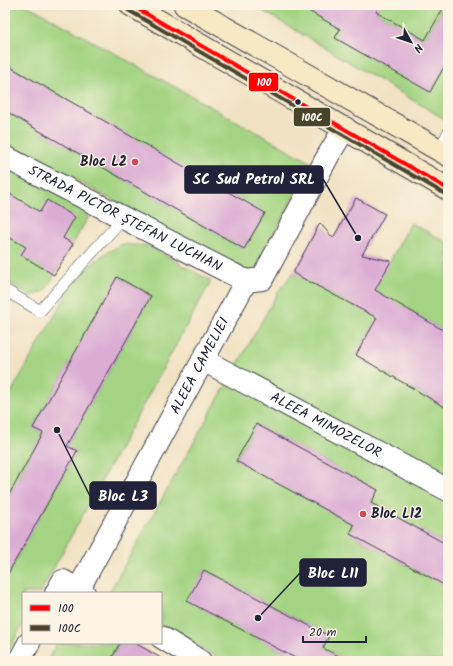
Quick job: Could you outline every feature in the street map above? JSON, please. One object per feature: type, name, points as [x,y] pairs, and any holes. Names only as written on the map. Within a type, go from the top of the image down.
[{"type":"main road","points":[[131,5],[448,189]]},
{"type":"main road","points":[[197,8],[445,146]]},
{"type":"street","points":[[246,281],[262,279],[329,154],[345,128]]},
{"type":"street","name":"STRADA PICTOR ȘTEFAN LUCHIAN","points":[[5,157],[246,281]]},
{"type":"street","name":"ALEEA CAMELIEI","points":[[57,592],[63,581],[81,591],[246,281]]},
{"type":"street","name":"ALEEA MIMOZELOR","points":[[203,360],[448,490]]},
{"type":"street","points":[[162,638],[193,659]]},
{"type":"street","points":[[19,661],[28,644]]},
{"type":"lane","points":[[5,290],[40,311],[123,218]]},
{"type":"green space","points":[[5,5],[27,5],[312,163],[252,275],[5,142],[5,111],[244,249],[265,214],[5,64]]},
{"type":"green space","points":[[253,5],[323,5],[340,29],[430,92],[448,60],[448,121]]},
{"type":"green space","points":[[380,5],[430,5],[441,11],[425,40],[376,12]]},
{"type":"green space","points":[[5,165],[92,211],[45,291],[32,296],[10,283],[10,268],[5,264]]},
{"type":"green space","points":[[411,223],[448,243],[448,333],[389,299],[356,355],[448,409],[448,545],[371,503],[377,490],[256,424],[236,460],[354,525],[350,534],[448,587],[448,661],[348,661],[323,648],[329,636],[204,570],[188,601],[301,661],[224,661],[162,626],[162,592],[110,592],[280,289],[293,273],[363,310]]},
{"type":"green space","points":[[122,244],[148,246],[211,281],[41,592],[22,592],[22,626],[5,657],[5,579],[77,451],[67,446],[151,296],[118,277],[33,428],[43,433],[5,502],[5,403],[75,280],[100,257]]},
{"type":"green space","points":[[56,644],[119,644],[110,661],[47,661]]},
{"type":"building","points":[[298,5],[380,5],[376,12],[425,40],[445,5],[448,5],[448,60],[430,92],[335,38],[340,29]]},
{"type":"building","name":"Bloc L2","points":[[5,64],[265,213],[244,249],[5,111]]},
{"type":"building","points":[[5,191],[40,212],[47,200],[75,217],[63,238],[73,244],[54,275],[21,255],[26,247],[5,235]]},
{"type":"building","points":[[356,198],[385,214],[362,255],[391,261],[375,290],[448,333],[448,409],[356,355],[377,318],[293,273],[320,223],[333,238]]},
{"type":"building","points":[[117,277],[151,296],[67,446],[77,451],[5,579],[5,502],[43,433],[33,428]]},
{"type":"building","name":"Bloc L12","points":[[256,424],[378,490],[371,503],[448,545],[448,587],[350,534],[354,525],[236,461]]},
{"type":"building","points":[[204,570],[329,636],[323,648],[348,661],[301,661],[187,601]]},
{"type":"building","points":[[119,644],[137,644],[166,661],[110,661]]},
{"type":"transit line","name":"100","points":[[131,5],[448,189]]},
{"type":"transit line","name":"100C","points":[[128,10],[445,194]]},
{"type":"place","name":"Bloc L2","points":[[135,162]]},
{"type":"place","name":"SC Sud Petrol SRL","points":[[358,238]]},
{"type":"place","name":"Bloc L3","points":[[57,430]]},
{"type":"place","name":"Bloc L12","points":[[363,514]]},
{"type":"place","name":"Bloc L11","points":[[258,618]]}]
